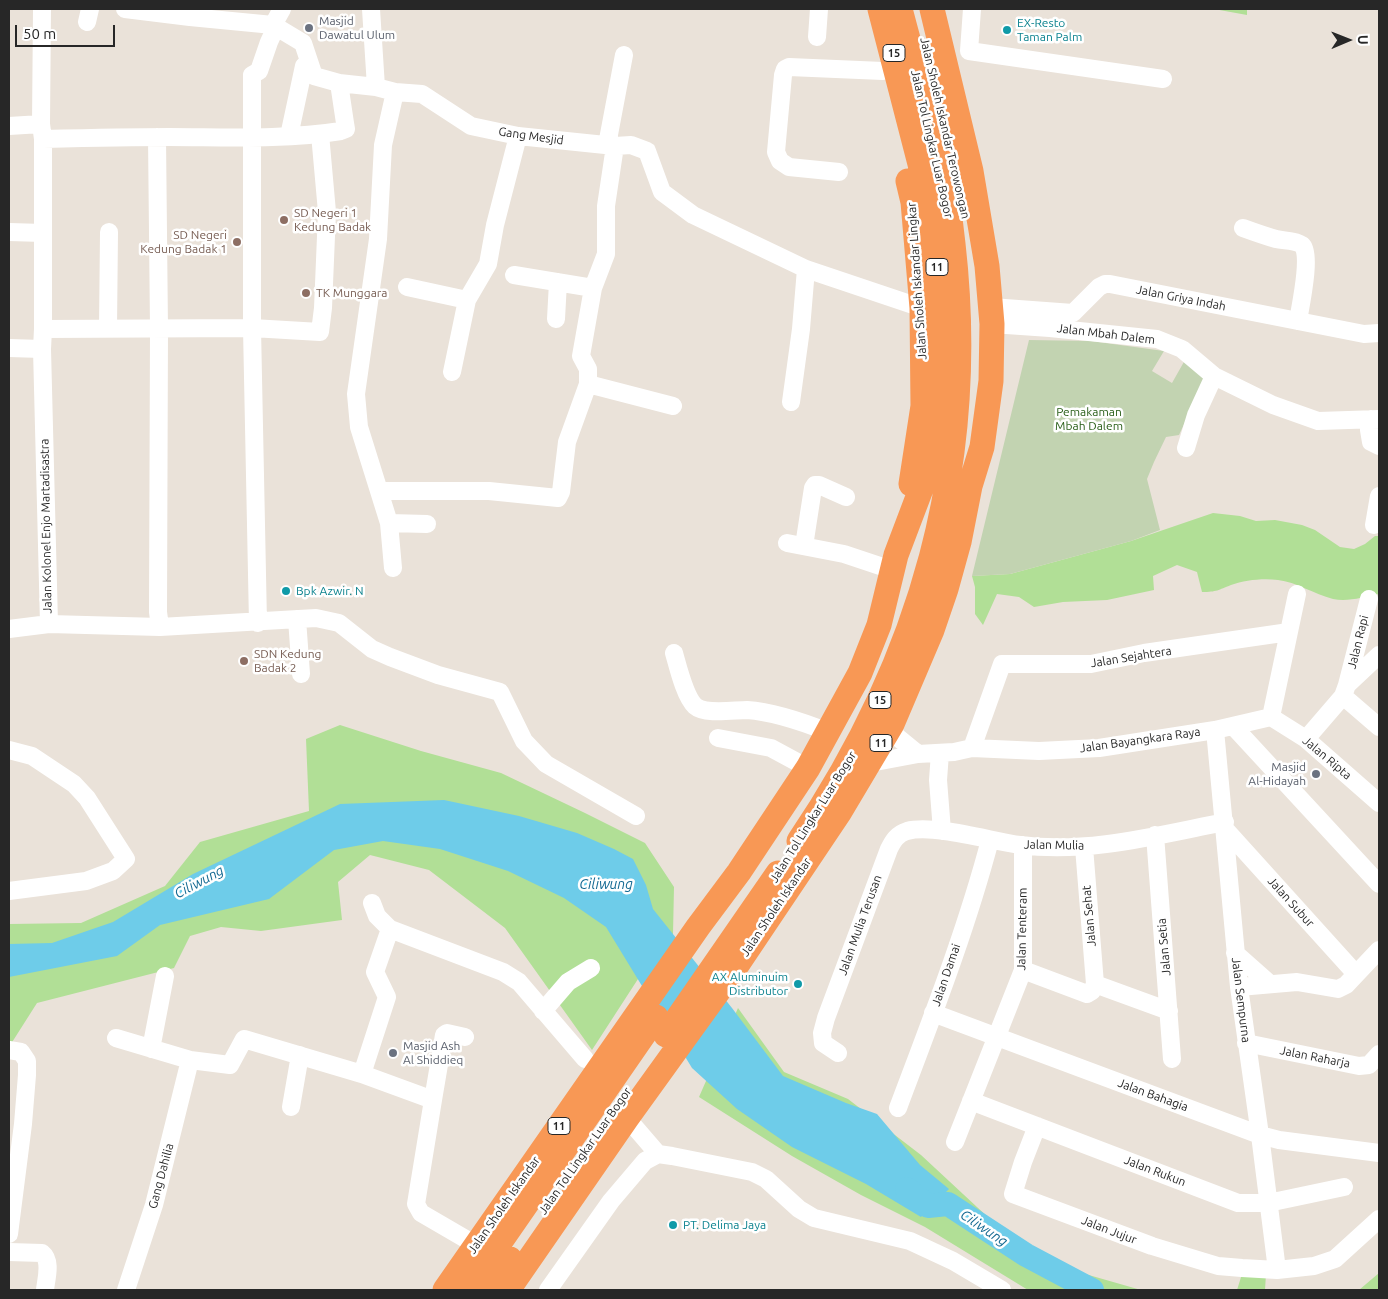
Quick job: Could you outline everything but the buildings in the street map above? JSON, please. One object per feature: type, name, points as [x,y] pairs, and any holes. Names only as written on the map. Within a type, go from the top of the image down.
[{"type":"highway","name":"Jalan Sholeh Iskandar Lingkar","points":[[868,9],[914,202],[922,308],[923,406],[906,526]]},
{"type":"highway","name":"11","points":[[881,9],[934,218],[942,330],[934,452],[906,526]]},
{"type":"highway","name":"Jalan Tol Lingkar Luar Bogor","points":[[467,1290],[739,897],[801,804],[832,749],[867,678],[899,592],[916,532],[928,464],[937,362],[937,308],[925,195],[905,98],[881,9]]},
{"type":"highway","name":"Jalan Tol Lingkar Luar Bogor","points":[[488,1290],[817,815],[870,722],[911,625],[934,550],[949,478],[956,425],[960,362],[959,308],[953,243],[945,190],[900,9]]},
{"type":"highway","name":"Jalan Sholeh Iskandar Terowongan","points":[[916,9],[933,71],[966,216],[977,318],[970,486]]},
{"type":"highway","points":[[932,9],[971,171],[987,266],[991,316],[991,381],[982,447],[970,486]]},
{"type":"highway","name":"Jalan Sholeh Iskandar","points":[[508,1290],[627,1118],[733,971],[839,813],[870,763],[892,724],[932,630],[959,542],[970,486]]},
{"type":"highway","name":"Jalan Sholeh Iskandar","points":[[445,1290],[642,1006],[738,872],[808,768],[860,673],[870,649],[879,625],[892,570],[906,526]]},
{"type":"street","name":"Jalan Kolonel Enjo Martadisastra","points":[[42,9],[42,349],[49,624],[160,627],[316,618],[340,623],[372,649],[390,657],[438,676],[500,692],[524,740],[546,764],[636,816]]},
{"type":"street","name":"Gang Mesjid","points":[[125,9],[275,26],[303,43],[314,76],[339,83],[376,86],[394,92],[422,94],[471,126],[518,136],[611,146],[631,145],[647,151],[662,192],[693,215],[806,269],[922,308]]},
{"type":"street","points":[[258,622],[252,328],[252,75],[259,71],[282,9]]},
{"type":"street","points":[[371,9],[376,86]]},
{"type":"street","points":[[817,37],[819,9]]},
{"type":"street","points":[[969,51],[972,9]]},
{"type":"street","points":[[942,51],[969,51],[1163,79]]},
{"type":"street","points":[[380,491],[489,492],[558,498],[561,492],[567,442],[588,384],[588,369],[581,356],[594,288],[606,254],[606,206],[611,146],[624,55]]},
{"type":"street","points":[[289,136],[304,66],[309,64]]},
{"type":"street","points":[[839,172],[789,166],[780,161],[776,152],[783,75],[788,67],[883,71]]},
{"type":"street","points":[[9,126],[42,132],[157,137],[252,138],[320,134],[346,129],[339,83]]},
{"type":"street","points":[[393,568],[389,523],[359,427],[356,394],[378,239],[383,145],[394,92]]},
{"type":"street","points":[[43,329],[108,328],[160,330],[252,328],[320,332],[322,327],[327,212],[320,134]]},
{"type":"street","points":[[452,372],[467,300],[488,264],[495,226],[518,136]]},
{"type":"street","points":[[157,137],[160,330],[158,612],[160,627]]},
{"type":"street","points":[[1243,228],[1275,239],[1294,242],[1306,249],[1307,261],[1298,321]]},
{"type":"street","points":[[9,232],[43,232]]},
{"type":"street","points":[[108,328],[109,232]]},
{"type":"street","points":[[791,402],[801,328],[806,269]]},
{"type":"street","points":[[514,275],[594,288]]},
{"type":"street","points":[[556,319],[558,282]]},
{"type":"street","name":"Jalan Griya Indah","points":[[991,316],[1073,313],[1099,287],[1110,284],[1364,334],[1379,333]]},
{"type":"street","points":[[407,287],[467,300]]},
{"type":"street","name":"Jalan Mbah Dalem","points":[[991,316],[1050,328],[1157,339],[1182,349],[1214,376],[1273,405],[1318,421],[1375,419]]},
{"type":"street","points":[[9,348],[42,349]]},
{"type":"street","points":[[1186,448],[1196,415],[1214,376]]},
{"type":"street","points":[[588,384],[673,406]]},
{"type":"street","points":[[1375,419],[1369,430],[1371,442],[1379,446]]},
{"type":"street","points":[[804,546],[812,488],[815,485],[819,485],[846,497]]},
{"type":"street","points":[[1374,525],[1379,496]]},
{"type":"street","points":[[389,523],[427,524]]},
{"type":"street","points":[[787,543],[844,554],[892,570]]},
{"type":"street","points":[[1271,717],[1297,594]]},
{"type":"street","name":"Jalan Rapi","points":[[1345,691],[1369,599]]},
{"type":"street","points":[[297,619],[301,674]]},
{"type":"street","points":[[9,629],[49,624]]},
{"type":"street","name":"Jalan Sejahtera","points":[[972,748],[1002,664],[1091,664],[1144,653],[1289,632]]},
{"type":"street","points":[[674,653],[690,701],[701,710],[749,710],[808,724],[828,732]]},
{"type":"street","points":[[1306,739],[1345,691],[1379,655]]},
{"type":"street","points":[[1345,691],[1379,728]]},
{"type":"street","name":"Jalan Bayangkara Raya","points":[[870,763],[918,754],[954,752],[972,748],[1039,751],[1099,748],[1216,730],[1271,717]]},
{"type":"street","name":"Jalan Ripta","points":[[1271,717],[1306,739],[1379,803]]},
{"type":"street","points":[[892,724],[896,736],[918,754]]},
{"type":"street","points":[[1233,726],[1379,884]]},
{"type":"street","name":"Jalan Sempurna","points":[[1216,730],[1235,953],[1277,1270]]},
{"type":"street","points":[[718,738],[771,748],[808,768]]},
{"type":"street","points":[[9,750],[32,756],[74,784],[87,798],[126,859],[113,871],[86,880],[9,891]]},
{"type":"street","points":[[940,753],[938,780],[942,831]]},
{"type":"street","name":"Jalan Mulia","points":[[942,831],[1023,845],[1084,847],[1154,835],[1225,826]]},
{"type":"street","name":"Jalan Subur","points":[[1225,826],[1356,974]]},
{"type":"street","name":"Jalan Mulia Terusan","points":[[838,1053],[823,1043],[822,1034],[829,1010],[894,838],[907,831],[942,831]]},
{"type":"street","name":"Jalan Setia","points":[[1154,835],[1172,1059]]},
{"type":"street","name":"Jalan Damai","points":[[898,1108],[982,872],[990,840]]},
{"type":"street","name":"Jalan Tenteram","points":[[955,1142],[1023,970],[1023,845]]},
{"type":"street","name":"Jalan Sehat","points":[[1084,847],[1095,984]]},
{"type":"street","points":[[372,903],[377,916],[390,929],[503,972],[519,982],[585,1059]]},
{"type":"street","points":[[362,1074],[387,997],[375,972],[390,929]]},
{"type":"street","points":[[1239,987],[1297,982],[1338,989],[1346,985],[1379,950]]},
{"type":"street","points":[[1235,953],[1270,984]]},
{"type":"street","points":[[543,1011],[568,982],[591,968]]},
{"type":"street","points":[[1023,970],[1087,994],[1092,991],[1095,984],[1169,1011]]},
{"type":"street","points":[[151,1049],[165,976]]},
{"type":"street","name":"Jalan Bahagia","points":[[933,1013],[1260,1135],[1288,1142],[1379,1153]]},
{"type":"street","points":[[465,1036],[447,1033],[444,1035],[416,1204],[421,1213],[476,1245]]},
{"type":"street","points":[[116,1038],[190,1060],[230,1065],[244,1039],[362,1074],[433,1100]]},
{"type":"street","name":"Jalan Raharja","points":[[1246,1043],[1359,1066],[1369,1065],[1379,1054]]},
{"type":"street","points":[[9,1050],[22,1052],[27,1061],[16,1124],[9,1234]]},
{"type":"street","points":[[291,1107],[300,1055]]},
{"type":"street","name":"Gang Dahilia","points":[[126,1290],[154,1205],[190,1060]]},
{"type":"street","name":"Jalan Rukun","points":[[971,1101],[1238,1203],[1268,1203],[1344,1187]]},
{"type":"street","points":[[627,1118],[658,1154]]},
{"type":"street","name":"Jalan Jujur","points":[[1037,1126],[1013,1194],[1152,1246],[1218,1266],[1277,1270]]},
{"type":"street","points":[[548,1290],[611,1201],[634,1172],[645,1161],[658,1154],[752,1172],[766,1179],[799,1209],[814,1218],[910,1241],[953,1261],[1002,1290]]},
{"type":"street","points":[[1277,1270],[1314,1266],[1335,1259],[1379,1219]]},
{"type":"street","points":[[9,1252],[42,1253],[46,1257],[48,1262],[44,1290]]},
{"type":"green space","points":[[1214,9],[1247,9],[1247,15]]},
{"type":"green space","name":"Pemakaman Mbah Dalem","points":[[1029,340],[1091,341],[1164,351],[1152,371],[1172,383],[1185,360],[1206,377],[1179,435],[1166,437],[1147,479],[1160,530],[1131,541],[1010,574],[972,576]]},
{"type":"green space","points":[[1213,513],[1240,516],[1256,521],[1275,520],[1302,525],[1315,530],[1340,547],[1354,549],[1365,544],[1375,536],[1379,536],[1379,594],[1356,599],[1339,600],[1285,581],[1266,579],[1242,582],[1211,592],[1202,592],[1197,572],[1177,565],[1153,576],[1154,590],[1107,600],[1063,602],[1034,607],[1019,597],[997,594],[983,625],[975,614],[975,587],[972,576],[1010,574],[1131,541]]},
{"type":"green space","points":[[340,725],[421,751],[501,773],[645,843],[674,887],[673,934],[638,979],[592,1050],[505,928],[429,870],[370,855],[338,882],[342,920],[261,931],[221,927],[190,936],[174,968],[37,1003],[9,1047],[9,924],[81,923],[165,886],[200,842],[309,811],[306,739]]},
{"type":"green space","points":[[738,1008],[784,1072],[848,1099],[921,1155],[1033,1259],[1141,1290],[1028,1290],[925,1227],[861,1195],[792,1156],[699,1097]]},
{"type":"green space","points":[[1379,1273],[1379,1290],[1359,1290]]},
{"type":"green space","points":[[1242,1274],[1266,1274],[1265,1290],[1237,1290]]},
{"type":"water","name":"Ciliwung","points":[[444,800],[519,816],[577,833],[633,859],[646,885],[653,909],[732,1008],[783,1076],[877,1114],[920,1165],[949,1189],[921,1217],[866,1184],[792,1147],[737,1109],[692,1068],[606,927],[564,898],[508,871],[440,849],[383,841],[334,850],[269,899],[160,925],[117,956],[9,977],[9,944],[52,943],[113,922],[193,874],[340,804]]},
{"type":"waterway","name":"Ciliwung","points":[[907,1189],[928,1206],[948,1204],[1026,1255],[1092,1290]]},
{"type":"place","name":"Masjid Dawatul Ulum","points":[[309,28]]},
{"type":"place","name":"EX-Resto Taman Palm","points":[[1007,30]]},
{"type":"place","name":"SD Negeri 1 Kedung Badak","points":[[284,220]]},
{"type":"place","name":"SD Negeri Kedung Badak 1","points":[[237,242]]},
{"type":"place","name":"TK Munggara","points":[[306,293]]},
{"type":"place","name":"Bpk Azwir. N","points":[[286,591]]},
{"type":"place","name":"SDN Kedung Badak 2","points":[[244,661]]},
{"type":"place","name":"Masjid Al-Hidayah","points":[[1316,774]]},
{"type":"place","name":"AX Aluminuim Distributor","points":[[798,984]]},
{"type":"place","name":"Masjid Ash Al Shiddieq","points":[[393,1053]]},
{"type":"place","name":"PT. Delima Jaya","points":[[673,1225]]}]
